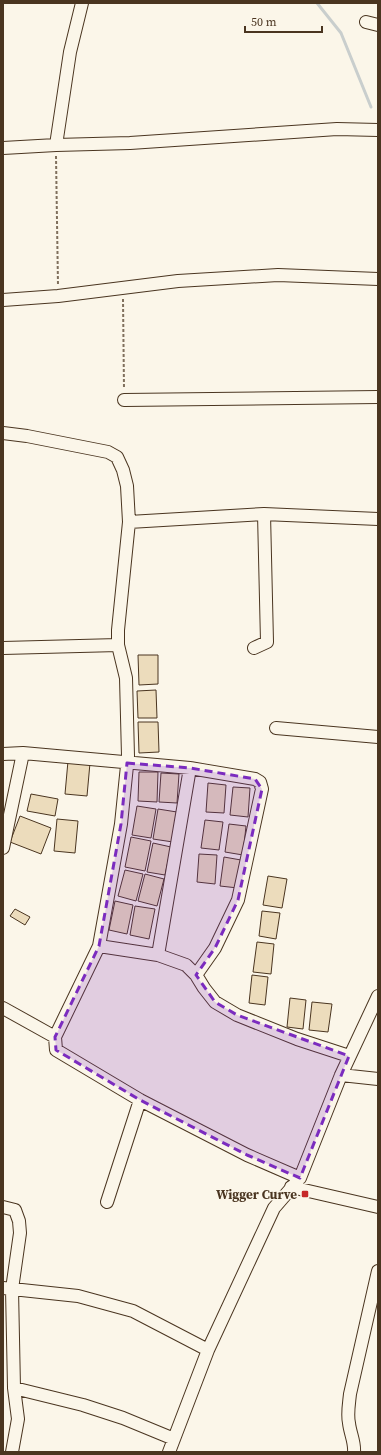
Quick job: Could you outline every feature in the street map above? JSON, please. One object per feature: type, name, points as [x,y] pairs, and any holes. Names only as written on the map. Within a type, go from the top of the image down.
[{"type":"street","points":[[56,145],[70,52],[82,3]]},
{"type":"street","points":[[366,22],[378,25]]},
{"type":"street","points":[[3,148],[130,143],[337,129],[378,130]]},
{"type":"street","points":[[3,300],[58,296],[178,281],[278,276],[378,279]]},
{"type":"street","points":[[124,400],[378,397]]},
{"type":"street","points":[[3,433],[27,436],[108,452],[117,457],[123,470],[127,486],[129,522],[118,630],[118,645],[126,678],[127,763],[121,824],[99,946],[55,1037],[56,1050],[140,1100],[247,1155],[300,1178]]},
{"type":"street","points":[[129,522],[264,514],[378,519]]},
{"type":"street","points":[[254,648],[267,642],[264,514]]},
{"type":"street","points":[[3,648],[118,645]]},
{"type":"street","points":[[276,728],[378,736]]},
{"type":"street","points":[[3,848],[23,753]]},
{"type":"street","points":[[3,754],[23,753],[190,768],[255,779],[260,782],[262,789],[238,900],[215,948],[196,975]]},
{"type":"street","points":[[158,955],[190,768]]},
{"type":"street","points":[[99,946],[158,955],[186,965],[196,975],[215,1002],[238,1015],[296,1039],[349,1056]]},
{"type":"street","points":[[169,1452],[208,1350],[274,1208],[300,1178],[349,1056],[378,996]]},
{"type":"street","points":[[3,1008],[55,1037]]},
{"type":"street","points":[[341,1075],[378,1079]]},
{"type":"street","points":[[107,1202],[140,1100]]},
{"type":"street","points":[[291,1188],[378,1207]]},
{"type":"street","points":[[3,1207],[15,1210],[19,1220],[20,1233],[8,1289],[14,1388],[18,1419],[12,1452]]},
{"type":"street","points":[[354,1452],[349,1424],[349,1406],[378,1271]]},
{"type":"street","points":[[8,1289],[78,1296],[133,1311],[208,1350]]},
{"type":"street","points":[[14,1388],[83,1405],[123,1418],[174,1439]]},
{"type":"path","points":[[56,145],[58,296]]},
{"type":"path","points":[[122,288],[124,400]]},
{"type":"highlighted area","points":[[127,763],[190,768],[255,779],[262,789],[238,900],[215,948],[196,975],[215,1002],[237,1015],[349,1056],[300,1178],[247,1155],[140,1100],[56,1050],[55,1037],[99,946],[121,824]]},
{"type":"building","points":[[138,655],[158,655],[158,684],[139,685]]},
{"type":"building","points":[[156,690],[157,718],[138,718],[137,691]]},
{"type":"building","points":[[138,722],[158,722],[159,752],[139,753]]},
{"type":"building","points":[[68,761],[90,763],[87,796],[65,794]]},
{"type":"building","points":[[139,772],[158,772],[157,802],[138,801]]},
{"type":"building","points":[[161,773],[179,774],[177,803],[159,802]]},
{"type":"building","points":[[208,783],[226,785],[224,813],[206,812]]},
{"type":"building","points":[[233,787],[250,788],[248,817],[230,815]]},
{"type":"building","points":[[31,794],[58,799],[55,816],[27,811]]},
{"type":"building","points":[[137,806],[156,809],[151,838],[132,835]]},
{"type":"building","points":[[158,809],[177,812],[173,842],[153,839]]},
{"type":"building","points":[[20,816],[51,828],[41,854],[10,842]]},
{"type":"building","points":[[57,819],[78,821],[75,853],[54,851]]},
{"type":"building","points":[[205,820],[223,822],[219,850],[201,848]]},
{"type":"building","points":[[229,824],[246,826],[243,855],[225,852]]},
{"type":"building","points":[[131,837],[151,841],[145,871],[125,867]]},
{"type":"building","points":[[153,843],[171,847],[165,875],[147,872]]},
{"type":"building","points":[[199,854],[217,855],[215,884],[197,882]]},
{"type":"building","points":[[224,857],[241,860],[238,888],[220,886]]},
{"type":"building","points":[[125,870],[143,874],[136,901],[118,896]]},
{"type":"building","points":[[145,874],[164,879],[157,906],[138,901]]},
{"type":"building","points":[[268,876],[287,879],[282,908],[263,905]]},
{"type":"building","points":[[115,901],[133,905],[127,934],[109,930]]},
{"type":"building","points":[[135,906],[155,909],[149,939],[130,935]]},
{"type":"building","points":[[15,909],[30,917],[25,925],[10,916]]},
{"type":"building","points":[[262,911],[280,913],[276,939],[259,936]]},
{"type":"building","points":[[257,942],[274,944],[271,974],[253,972]]},
{"type":"building","points":[[252,975],[268,977],[265,1005],[249,1003]]},
{"type":"building","points":[[290,998],[306,1000],[303,1029],[287,1027]]},
{"type":"building","points":[[312,1002],[332,1004],[328,1032],[309,1030]]},
{"type":"waterway","points":[[317,3],[341,33],[371,107]]},
{"type":"place","name":"Wigger Curve","points":[[305,1194]]}]
